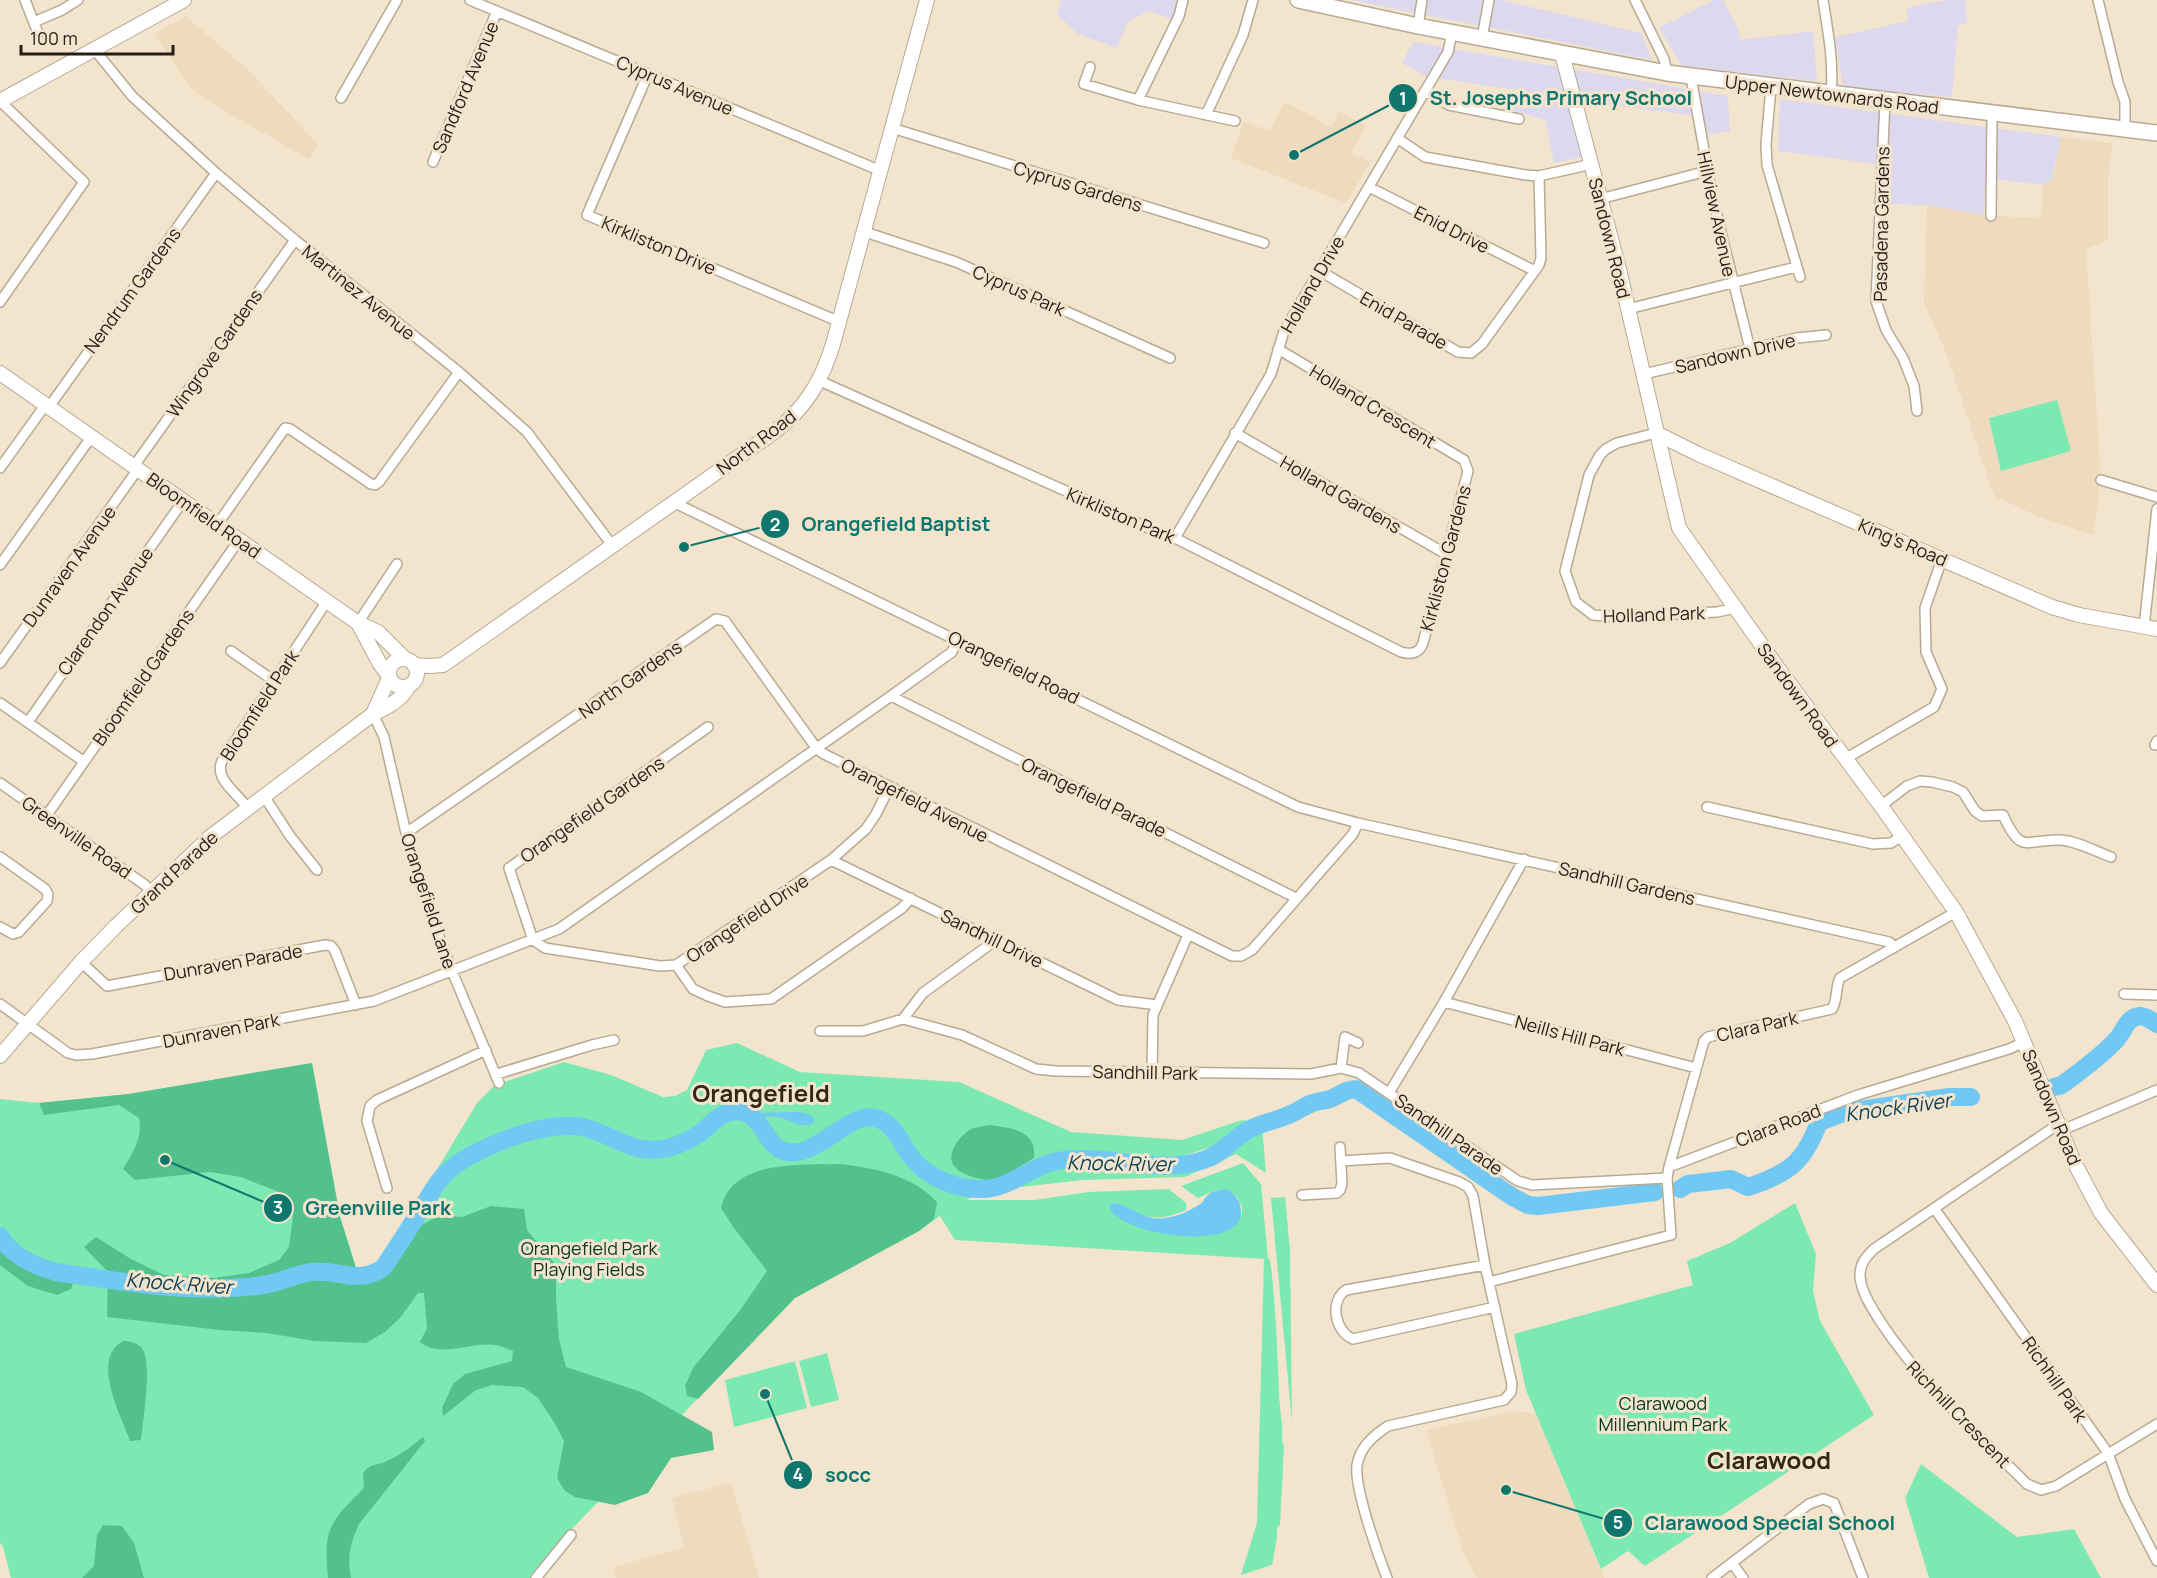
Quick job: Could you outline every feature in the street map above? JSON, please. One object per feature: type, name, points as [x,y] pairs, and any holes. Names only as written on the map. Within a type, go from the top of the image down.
[{"type":"main road","name":"Upper Newtownards Road","points":[[1298,0],[1418,26],[1667,74],[2157,133]]},
{"type":"street","points":[[25,0],[38,33]]},
{"type":"street","points":[[34,22],[78,0]]},
{"type":"street","points":[[0,302],[84,182],[0,101],[184,0]]},
{"type":"street","points":[[341,98],[397,0]]},
{"type":"street","name":"Cyprus Avenue","points":[[470,0],[881,171]]},
{"type":"street","name":"North Road","points":[[411,685],[432,675],[774,432],[801,408],[820,381],[840,322],[927,0]]},
{"type":"street","points":[[1138,100],[1179,16],[1183,0]]},
{"type":"street","points":[[1206,115],[1244,35],[1253,0]]},
{"type":"street","points":[[1418,26],[1422,0]]},
{"type":"street","points":[[1482,38],[1489,0]]},
{"type":"street","points":[[1635,0],[1664,59],[1667,74]]},
{"type":"street","points":[[1823,0],[1833,76],[1831,94]]},
{"type":"street","points":[[2098,0],[2125,102],[2125,129]]},
{"type":"street","name":"Sandford Avenue","points":[[433,162],[497,11]]},
{"type":"street","name":"Holland Drive","points":[[1175,537],[1271,374],[1284,331],[1448,51],[1452,32]]},
{"type":"street","name":"Martinez Avenue","points":[[94,49],[132,96],[216,174],[459,372],[527,432],[612,545]]},
{"type":"street","name":"Sandown Road","points":[[1562,54],[1618,265],[1679,528],[1956,912],[2024,1042],[2074,1162],[2101,1212],[2157,1285]]},
{"type":"street","points":[[1090,68],[1084,84],[1138,100],[1235,121]]},
{"type":"street","name":"Kirkliston Drive","points":[[648,74],[587,215],[840,322]]},
{"type":"street","name":"Hillview Avenue","points":[[1691,77],[1707,171],[1732,284],[1750,349]]},
{"type":"street","points":[[1771,87],[1766,144],[1767,165],[1800,277]]},
{"type":"street","points":[[1425,90],[1449,105],[1519,119]]},
{"type":"street","name":"Pasadena Gardens","points":[[1885,100],[1876,301],[1886,330],[1907,367],[1914,386],[1917,411]]},
{"type":"street","points":[[1991,216],[1992,113]]},
{"type":"street","name":"Cyprus Gardens","points":[[892,128],[1264,243]]},
{"type":"street","points":[[1397,138],[1425,157],[1539,176],[1592,164]]},
{"type":"street","points":[[1600,199],[1707,171]]},
{"type":"street","name":"Nendrum Gardens","points":[[0,468],[216,174]]},
{"type":"street","name":"Enid Parade","points":[[1320,271],[1458,352],[1477,350],[1535,271],[1541,258],[1539,176]]},
{"type":"street","name":"Enid Drive","points":[[1369,187],[1535,271]]},
{"type":"street","name":"Cyprus Park","points":[[864,232],[956,262],[1170,358]]},
{"type":"street","name":"Wingrove Gardens","points":[[136,468],[295,240]]},
{"type":"street","points":[[1628,309],[1796,267]]},
{"type":"street","name":"Sandown Drive","points":[[1644,374],[1797,338],[1826,335]]},
{"type":"street","name":"Holland Crescent","points":[[1278,349],[1464,460],[1467,465]]},
{"type":"street","points":[[217,525],[285,428],[290,429],[375,485],[459,372]]},
{"type":"street","name":"Bloomfield Road","points":[[0,373],[358,623],[378,632],[410,662]]},
{"type":"street","name":"Kirkliston Park","points":[[820,381],[1104,509],[1175,537],[1401,652],[1413,654],[1419,651]]},
{"type":"street","name":"Holland Gardens","points":[[1236,433],[1446,554]]},
{"type":"street","name":"King's Road","points":[[1656,434],[2052,607],[2079,615],[2151,628]]},
{"type":"street","name":"Holland Park","points":[[1656,434],[1617,443],[1606,449],[1589,475],[1565,571],[1576,602],[1593,615],[1619,617],[1717,612],[1736,608]]},
{"type":"street","points":[[0,565],[92,436]]},
{"type":"street","name":"Kirkliston Gardens","points":[[1419,651],[1446,554],[1467,465]]},
{"type":"street","name":"Dunraven Avenue","points":[[0,663],[136,468]]},
{"type":"street","points":[[2102,480],[2157,497]]},
{"type":"street","name":"Clarendon Avenue","points":[[28,722],[183,501]]},
{"type":"street","name":"Orangefield Road","points":[[673,502],[1268,793],[1298,807],[1358,823]]},
{"type":"street","points":[[2151,628],[2157,508]]},
{"type":"street","name":"Bloomfield Gardens","points":[[47,815],[239,540]]},
{"type":"street","points":[[1845,759],[1934,707],[1942,689],[1926,652],[1924,608],[1942,559]]},
{"type":"street","points":[[397,564],[358,623],[380,664],[399,687],[411,685],[417,674],[410,662]]},
{"type":"street","name":"Bloomfield Park","points":[[247,807],[221,776],[219,768],[327,601]]},
{"type":"street","name":"North Gardens","points":[[406,833],[716,620],[725,621],[817,749]]},
{"type":"street","points":[[452,971],[559,929],[952,652],[957,639]]},
{"type":"street","points":[[231,651],[274,681]]},
{"type":"street","points":[[389,677],[393,663],[443,665]]},
{"type":"street","name":"Grand Parade","points":[[373,714],[389,677]]},
{"type":"street","name":"Grand Parade","points":[[0,1056],[81,962],[210,837],[373,714],[404,695],[411,685]]},
{"type":"street","name":"Orangefield Parade","points":[[891,696],[1296,898]]},
{"type":"street","points":[[0,703],[83,762]]},
{"type":"street","name":"Orangefield Lane","points":[[373,714],[384,737],[423,894],[452,971],[498,1079],[592,1045],[614,1040]]},
{"type":"street","name":"Orangefield Gardens","points":[[533,940],[508,868],[708,727]]},
{"type":"street","name":"Orangefield Avenue","points":[[817,749],[889,788],[1232,956],[1241,956],[1251,950],[1353,834],[1358,823]]},
{"type":"street","points":[[1881,806],[1907,786],[1920,781],[1944,784],[1963,792],[1975,811],[1982,816],[2003,815],[2012,836],[2025,843],[2059,840],[2071,842],[2111,857]]},
{"type":"street","name":"Greenville Road","points":[[0,783],[152,892]]},
{"type":"street","name":"Orangefield Drive","points":[[533,940],[546,948],[660,966],[676,965],[831,860],[866,829],[889,788]]},
{"type":"street","points":[[264,796],[290,836],[317,870]]},
{"type":"street","points":[[1707,807],[1873,844],[1891,843],[1902,836]]},
{"type":"street","name":"Sandhill Gardens","points":[[1358,823],[1889,942],[1894,946]]},
{"type":"street","points":[[0,857],[45,889],[48,894],[47,901],[19,932],[13,934],[0,927]]},
{"type":"street","name":"Sandhill Parade","points":[[1524,859],[1444,1002],[1389,1093],[1518,1181],[1532,1185],[1668,1178]]},
{"type":"street","name":"Sandhill Drive","points":[[831,860],[1118,1000],[1157,1005]]},
{"type":"street","points":[[676,965],[693,989],[708,996],[725,1002],[771,999],[902,908],[911,898]]},
{"type":"street","name":"Clara Park","points":[[1489,1282],[1671,1235],[1669,1167],[1704,1041],[1708,1037],[1832,1009],[1840,978],[1956,912]]},
{"type":"street","points":[[1152,1072],[1153,1015],[1188,935]]},
{"type":"street","points":[[820,1031],[863,1031],[903,1019],[923,993],[996,940]]},
{"type":"street","name":"Dunraven Parade","points":[[81,962],[107,986],[325,945],[331,946],[335,951],[356,1005]]},
{"type":"street","name":"Dunraven Park","points":[[0,1004],[68,1053],[83,1055],[374,1001],[452,971]]},
{"type":"street","points":[[2124,994],[2157,995]]},
{"type":"street","name":"Neills Hill Park","points":[[1444,1002],[1696,1068]]},
{"type":"street","name":"Sandhill Park","points":[[903,1019],[962,1035],[1036,1069],[1311,1074],[1341,1068]]},
{"type":"street","points":[[1358,1043],[1345,1036],[1341,1068],[1359,1073],[1389,1093]]},
{"type":"street","name":"Clara Road","points":[[1669,1167],[1858,1095],[2009,1049],[2024,1042]]},
{"type":"street","points":[[387,1188],[367,1121],[370,1106],[377,1100],[486,1050]]},
{"type":"street","name":"Richhill Crescent","points":[[2157,1090],[2058,1128],[1874,1249],[1862,1260],[1860,1277],[1869,1304],[1901,1353],[1925,1383],[2027,1484],[2041,1490],[2056,1486],[2157,1424]]},
{"type":"street","points":[[1302,1195],[1336,1193],[1340,1190],[1342,1184],[1340,1147]]},
{"type":"street","points":[[1341,1161],[1390,1158],[1459,1182],[1468,1188],[1473,1196],[1485,1265],[1512,1384],[1511,1392],[1504,1400],[1388,1426],[1373,1436],[1363,1449],[1357,1466],[1359,1486],[1387,1578]]},
{"type":"street","name":"Richhill Park","points":[[1934,1208],[2108,1453],[2126,1499],[2157,1561]]},
{"type":"street","points":[[1485,1265],[1346,1290],[1339,1294],[1335,1303],[1337,1317],[1340,1329],[1346,1336],[1353,1338],[1495,1307]]},
{"type":"street","points":[[1712,1578],[1809,1504],[1823,1499],[1834,1503],[1863,1578]]},
{"type":"street","points":[[536,1578],[571,1535]]},
{"type":"street","points":[[1732,1563],[1743,1578]]},
{"type":"shaded area","points":[[1061,0],[1187,0],[1180,22],[1148,11],[1127,23],[1117,48],[1078,34],[1057,15]]},
{"type":"shaded area","points":[[1350,0],[1501,0],[1641,33],[1652,60]]},
{"type":"shaded area","points":[[1714,0],[1723,0],[1741,40],[1813,31],[1817,81],[1682,66],[1659,28]]},
{"type":"shaded area","points":[[1946,0],[1965,0],[1967,22],[1958,26],[1952,97],[1869,90],[1843,85],[1835,37],[1908,21],[1907,8]]},
{"type":"shaded area","points":[[185,16],[246,68],[319,145],[309,159],[206,100],[188,84],[155,34]]},
{"type":"shaded area","points":[[1413,42],[1728,96],[1730,131],[1708,135],[1701,116],[1571,100],[1583,157],[1554,163],[1545,120],[1514,111],[1517,90],[1428,77],[1402,63]]},
{"type":"shaded area","points":[[1780,99],[2061,137],[2052,178],[2043,185],[1986,178],[1984,215],[1927,205],[1887,204],[1884,165],[1778,151]]},
{"type":"shaded area","points":[[1285,102],[1331,127],[1339,112],[1366,126],[1351,152],[1370,163],[1346,203],[1231,158],[1244,122],[1270,131]]},
{"type":"shaded area","points":[[2061,137],[2113,143],[2108,177],[2108,240],[2086,249],[2101,480],[2093,535],[2044,519],[1994,496],[1947,355],[1924,303],[1927,205],[1991,216],[2041,218],[2043,185],[2053,178]]},
{"type":"shaded area","points":[[1515,1411],[1536,1414],[1604,1578],[1477,1578],[1463,1551],[1426,1430]]},
{"type":"shaded area","points":[[731,1483],[759,1578],[616,1578],[613,1567],[684,1548],[672,1498]]},
{"type":"green space","points":[[2057,400],[2071,451],[2001,471],[1989,418]]},
{"type":"green space","name":"Orangefield Park Playing Fields","points":[[737,1043],[800,1072],[959,1082],[1071,1132],[1182,1140],[1242,1120],[1257,1123],[1224,1143],[1174,1159],[1055,1156],[1021,1166],[967,1200],[1035,1200],[1088,1192],[1169,1189],[1186,1203],[1186,1210],[1168,1216],[1152,1217],[1138,1214],[1133,1226],[1242,1215],[1242,1206],[1237,1197],[1216,1190],[1198,1198],[1181,1186],[1243,1163],[1261,1184],[1268,1259],[1274,1292],[1279,1397],[1284,1446],[1280,1525],[1277,1528],[1272,1565],[1241,1575],[1257,1523],[1264,1259],[955,1240],[940,1216],[919,1231],[795,1298],[571,1530],[532,1578],[11,1578],[0,1543],[0,1099],[39,1103],[129,1094],[312,1063],[340,1217],[357,1271],[370,1272],[382,1261],[477,1103],[495,1085],[564,1062],[611,1075],[663,1097],[675,1096],[687,1090],[706,1050]]},
{"type":"green space","points":[[312,1063],[340,1217],[357,1271],[370,1272],[421,1225],[441,1215],[462,1217],[491,1206],[524,1209],[527,1230],[556,1265],[559,1339],[566,1367],[641,1392],[712,1432],[714,1450],[671,1458],[648,1493],[615,1505],[575,1497],[565,1491],[557,1478],[564,1441],[538,1398],[523,1387],[492,1385],[476,1390],[443,1416],[442,1408],[453,1384],[465,1374],[512,1361],[513,1351],[486,1344],[436,1349],[420,1342],[427,1328],[424,1293],[418,1293],[400,1318],[385,1332],[366,1343],[315,1341],[266,1333],[107,1317],[108,1272],[84,1247],[96,1237],[131,1259],[164,1275],[214,1278],[249,1273],[279,1260],[289,1247],[293,1216],[279,1192],[241,1177],[210,1172],[135,1180],[123,1169],[134,1151],[140,1132],[139,1118],[119,1105],[44,1115],[39,1103],[129,1094]]},
{"type":"green space","points":[[989,1125],[1021,1132],[1031,1141],[1034,1149],[1034,1158],[994,1182],[963,1173],[955,1167],[951,1157],[958,1141],[967,1132],[973,1128]]},
{"type":"green space","points":[[1262,1125],[1266,1173],[1236,1154],[1185,1177],[1083,1180],[1003,1189],[1027,1175],[1064,1165],[1104,1163],[1147,1169],[1192,1167],[1227,1153]]},
{"type":"green space","points":[[842,1164],[881,1171],[917,1185],[937,1202],[934,1219],[919,1231],[795,1298],[698,1399],[687,1396],[685,1386],[693,1368],[741,1309],[767,1271],[721,1208],[728,1192],[739,1181],[771,1168],[789,1165]]},
{"type":"green space","points":[[1285,1197],[1290,1250],[1292,1422],[1271,1198]]},
{"type":"green space","name":"Clarawood Millennium Park","points":[[1795,1203],[1816,1254],[1813,1291],[1820,1321],[1874,1415],[1645,1566],[1628,1551],[1601,1569],[1526,1390],[1514,1334],[1693,1285],[1687,1261],[1730,1243]]},
{"type":"green space","points":[[0,1236],[14,1253],[23,1259],[44,1268],[76,1275],[71,1289],[57,1295],[28,1286],[0,1265]]},
{"type":"green space","points":[[123,1341],[139,1346],[146,1357],[146,1394],[141,1440],[130,1441],[115,1403],[108,1374],[113,1349]]},
{"type":"green space","points":[[827,1353],[839,1400],[811,1407],[799,1361]]},
{"type":"green space","points":[[795,1361],[807,1408],[734,1427],[725,1380]]},
{"type":"green space","points":[[423,1437],[425,1441],[359,1524],[350,1551],[351,1578],[328,1578],[327,1548],[331,1527],[343,1509],[364,1488],[363,1473],[372,1465],[385,1462],[398,1455]]},
{"type":"green space","points":[[1921,1464],[2017,1537],[2074,1529],[2101,1578],[1929,1578],[1905,1498]]},
{"type":"green space","points":[[103,1525],[122,1526],[134,1543],[144,1578],[82,1578],[94,1566],[97,1535]]},
{"type":"water","points":[[797,1112],[810,1115],[815,1121],[802,1125],[779,1117],[756,1113]]},
{"type":"water","points":[[1227,1189],[1240,1204],[1241,1211],[1237,1224],[1223,1232],[1204,1236],[1157,1233],[1119,1218],[1109,1207],[1113,1203],[1120,1204],[1145,1216],[1158,1219],[1184,1213],[1197,1206],[1213,1192]]},
{"type":"waterway","name":"Knock River","points":[[2054,1087],[2062,1085],[2104,1052],[2132,1019],[2142,1016],[2157,1024]]},
{"type":"waterway","name":"Knock River","points":[[0,1236],[17,1255],[48,1270],[160,1286],[237,1288],[269,1284],[312,1272],[356,1276],[374,1273],[383,1268],[436,1185],[457,1164],[510,1138],[549,1128],[582,1127],[633,1147],[655,1150],[684,1142],[699,1134],[724,1114],[736,1111],[750,1115],[756,1120],[770,1140],[781,1150],[799,1152],[822,1142],[855,1121],[875,1118],[887,1123],[909,1154],[932,1175],[942,1181],[963,1187],[984,1189],[1003,1185],[1038,1167],[1057,1161],[1094,1159],[1167,1166],[1204,1160],[1217,1154],[1250,1129],[1352,1089],[1356,1089],[1511,1196],[1528,1205],[1538,1206],[1655,1192]]},
{"type":"waterway","name":"Knock River","points":[[1680,1189],[1688,1184],[1731,1179],[1748,1187],[1774,1177],[1784,1172],[1800,1157],[1807,1148],[1819,1122],[1846,1112],[1949,1097],[1971,1097]]},
{"type":"place","name":"St. Josephs Primary School","points":[[1294,155]]},
{"type":"place","name":"Orangefield Baptist","points":[[684,547]]},
{"type":"place","name":"Greenville Park","points":[[165,1160]]},
{"type":"place","name":"socc","points":[[765,1394]]},
{"type":"place","name":"Clarawood Special School","points":[[1506,1490]]},
{"type":"district","name":"Orangefield","points":[[761,1092]]},
{"type":"district","name":"Clarawood","points":[[1769,1459]]}]
